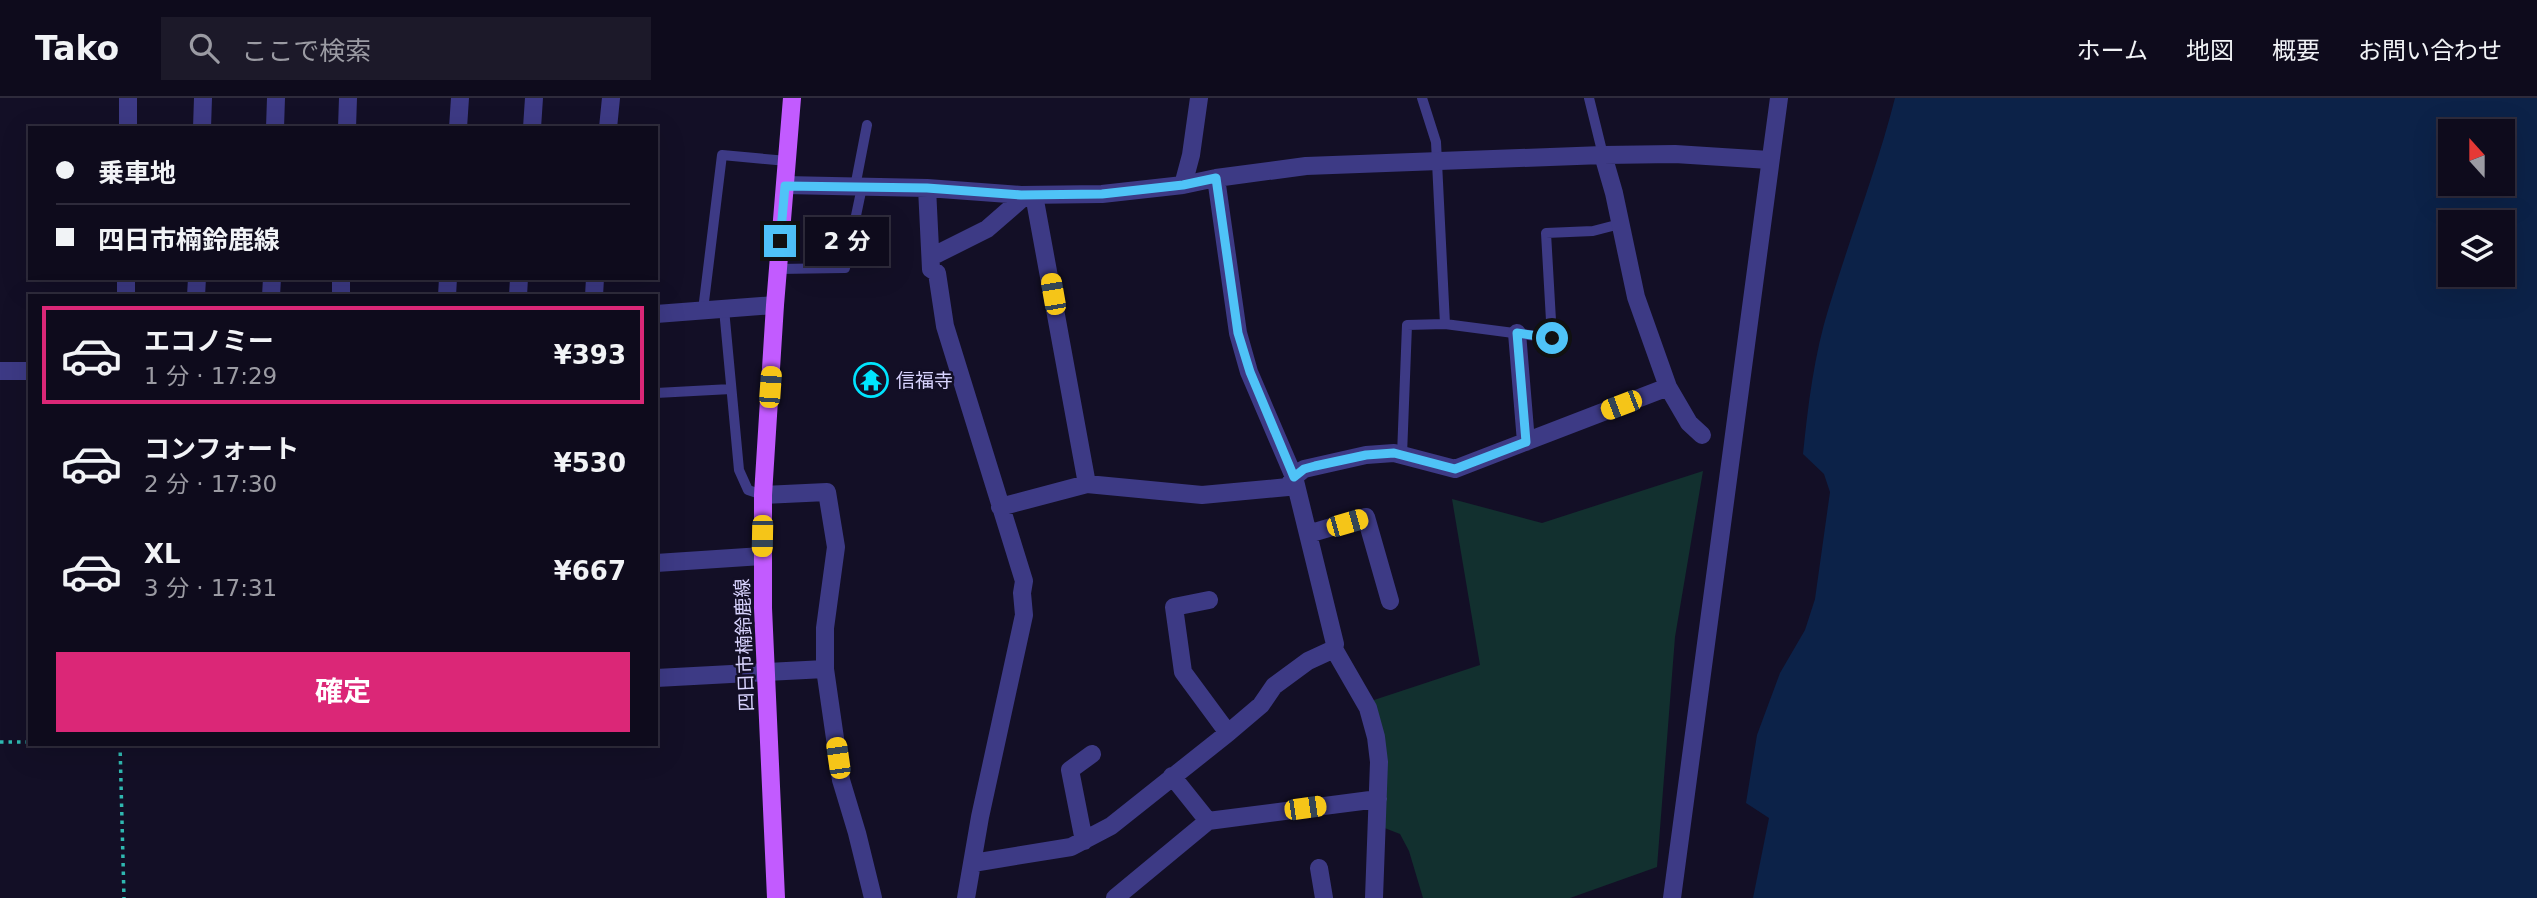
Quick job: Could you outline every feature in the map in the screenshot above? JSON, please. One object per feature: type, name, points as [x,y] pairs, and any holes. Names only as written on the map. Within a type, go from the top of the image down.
[{"type":"main road","name":"四日市楠鈴鹿線","points":[[776,898],[762,556],[763,495],[792,98]]},
{"type":"street","points":[[128,98],[128,126]]},
{"type":"street","points":[[202,126],[203,98]]},
{"type":"street","points":[[275,126],[276,98]]},
{"type":"street","points":[[347,126],[348,98]]},
{"type":"street","points":[[458,126],[460,98]]},
{"type":"street","points":[[532,126],[534,98]]},
{"type":"street","points":[[608,126],[611,98]]},
{"type":"street","points":[[1183,185],[1191,155],[1199,98]]},
{"type":"street","points":[[1672,898],[1779,98]]},
{"type":"street","points":[[785,186],[927,188],[1030,195],[1102,194],[1306,166],[1675,154],[1769,160]]},
{"type":"street","points":[[1603,155],[1636,297],[1668,387],[1689,423],[1702,435]]},
{"type":"street","points":[[1216,178],[1238,333],[1250,372],[1294,477],[1335,643],[1334,649],[1368,708],[1373,722],[1379,762],[1374,898]]},
{"type":"street","points":[[927,188],[931,269],[937,273],[945,326],[1024,581],[1024,615],[982,806],[966,898]]},
{"type":"street","points":[[931,257],[987,229],[1030,195]]},
{"type":"street","points":[[1030,195],[1087,484]]},
{"type":"street","points":[[658,314],[775,306]]},
{"type":"street","points":[[1517,333],[1526,442]]},
{"type":"street","points":[[0,371],[28,371]]},
{"type":"street","points":[[1000,507],[1087,484],[1202,495],[1288,487],[1294,477],[1304,469],[1366,455],[1394,453],[1455,469],[1668,387]]},
{"type":"street","points":[[763,495],[827,492],[836,547],[825,628],[825,669],[841,780],[873,898]]},
{"type":"street","points":[[1308,534],[1366,517],[1390,601]]},
{"type":"street","points":[[658,562],[762,556]]},
{"type":"street","points":[[1209,600],[1174,607],[1184,672],[1228,733]]},
{"type":"street","points":[[973,863],[1071,847],[1111,826],[1261,705],[1274,686],[1308,661],[1334,649]]},
{"type":"street","points":[[658,678],[766,670],[825,669]]},
{"type":"street","points":[[1084,841],[1070,770],[1092,754]]},
{"type":"street","points":[[1172,776],[1208,821]]},
{"type":"street","points":[[1115,898],[1208,821],[1378,799]]},
{"type":"street","points":[[1319,868],[1324,898]]},
{"type":"lane","points":[[1422,98],[1436,142],[1445,324]]},
{"type":"lane","points":[[1589,98],[1603,155]]},
{"type":"lane","points":[[778,269],[845,268],[867,125]]},
{"type":"lane","points":[[703,310],[722,155],[787,161]]},
{"type":"lane","points":[[1402,455],[1407,325],[1445,324],[1552,338],[1546,233],[1593,231],[1620,224]]},
{"type":"lane","points":[[724,309],[739,470],[748,490],[763,495]]},
{"type":"lane","points":[[658,393],[731,389]]},
{"type":"path","points":[[0,742],[28,742]]},
{"type":"path","points":[[120,746],[124,898]]},
{"type":"green space","points":[[1703,471],[1675,637],[1657,867],[1570,898],[1423,898],[1409,851],[1400,834],[1382,827],[1371,701],[1480,665],[1452,499],[1542,523]]},
{"type":"water","points":[[1895,98],[2537,98],[2537,898],[1753,898],[1769,818],[1746,803],[1757,735],[1780,673],[1805,630],[1815,599],[1830,492],[1824,474],[1803,454],[1812,380],[1829,307]]},
{"type":"place","name":"信福寺","points":[[871,380]]},
{"type":"route","points":[[780,241],[785,186],[927,188],[1021,195],[1102,194],[1183,185],[1216,178],[1238,333],[1250,372],[1294,477],[1304,469],[1315,466],[1366,455],[1394,453],[1455,469],[1526,442],[1517,333],[1552,338]]}]
